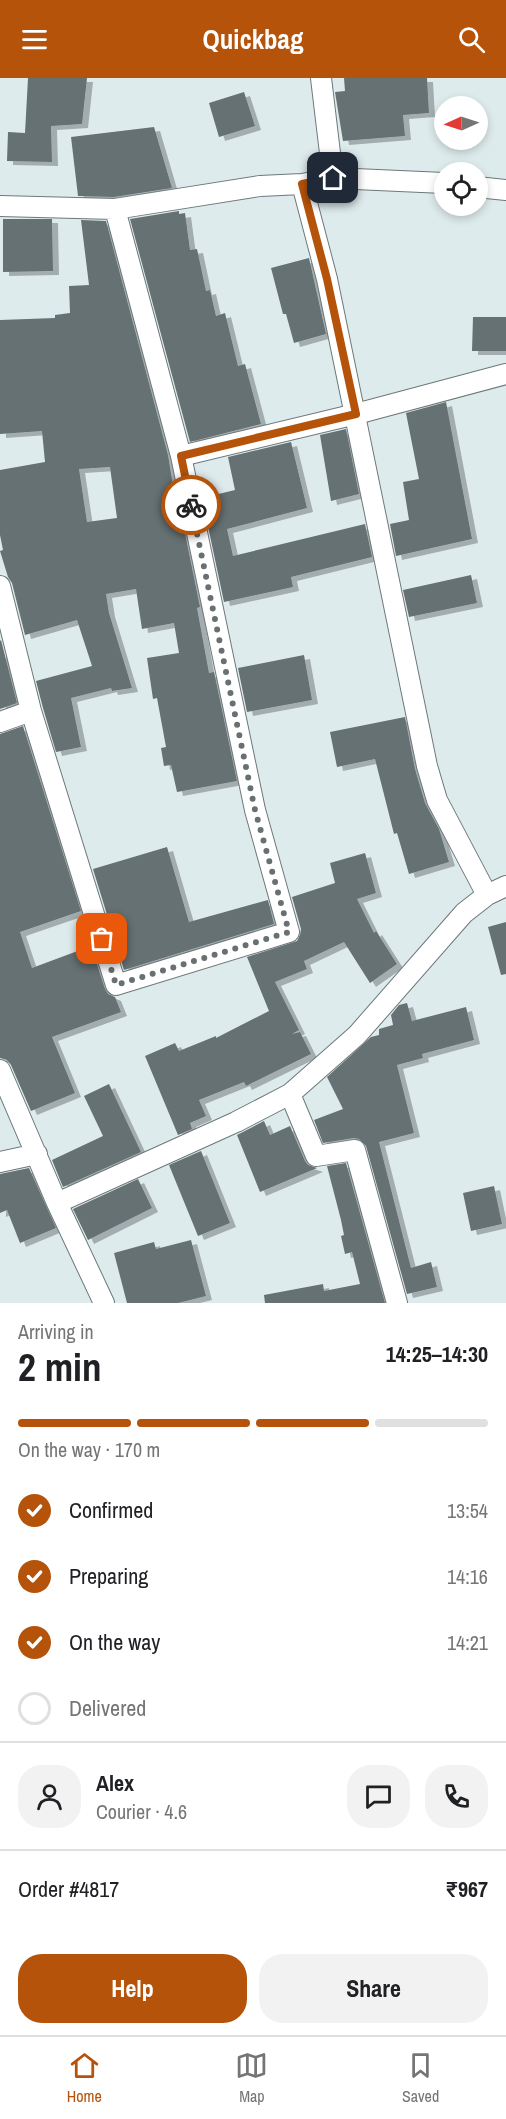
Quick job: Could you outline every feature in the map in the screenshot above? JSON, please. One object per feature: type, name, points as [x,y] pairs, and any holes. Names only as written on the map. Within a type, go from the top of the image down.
[{"type":"street","points":[[321,78],[333,178]]},
{"type":"street","points":[[0,206],[115,209],[260,186],[302,184],[333,178],[434,183]]},
{"type":"street","points":[[302,184],[327,279],[356,414],[427,766],[437,800],[487,895]]},
{"type":"street","points":[[488,188],[506,190]]},
{"type":"street","points":[[0,586],[31,711],[116,985],[289,932],[255,810],[181,456],[115,209]]},
{"type":"street","points":[[181,456],[356,414],[506,374]]},
{"type":"street","points":[[0,723],[31,711]]},
{"type":"street","points":[[57,1203],[236,1122],[290,1094],[357,1035],[465,913],[487,895],[506,886]]},
{"type":"street","points":[[0,1070],[97,1301]]},
{"type":"street","points":[[290,1094],[316,1156],[355,1150],[397,1303]]},
{"type":"street","points":[[0,1162],[36,1154]]},
{"type":"building","points":[[28,78],[87,78],[82,124],[51,126],[52,162],[7,161],[8,132],[25,133]]},
{"type":"building","points":[[344,78],[427,78],[429,113],[403,115],[405,136],[343,141],[335,92],[345,91]]},
{"type":"building","points":[[244,92],[255,126],[219,137],[209,103]]},
{"type":"building","points":[[154,127],[172,188],[114,197],[78,196],[71,137]]},
{"type":"building","points":[[179,211],[179,214],[185,213],[190,250],[197,249],[206,291],[210,290],[216,316],[225,313],[238,366],[245,364],[261,424],[190,442],[130,219]]},
{"type":"building","points":[[3,219],[52,219],[53,271],[3,272]]},
{"type":"building","points":[[81,220],[106,221],[168,455],[176,504],[179,504],[200,607],[197,608],[209,673],[214,672],[237,781],[177,792],[171,765],[164,766],[161,748],[166,747],[157,698],[153,699],[147,658],[179,653],[174,623],[142,629],[136,589],[106,594],[109,613],[132,688],[112,691],[111,688],[71,698],[81,747],[56,752],[36,681],[92,666],[77,620],[25,635],[12,583],[0,551],[3,550],[0,535],[0,470],[45,462],[42,431],[0,434],[0,320],[55,318],[55,315],[70,313],[69,286],[89,285]],"holes":[[[110,467],[117,518],[87,522],[79,469]]]},
{"type":"building","points":[[309,258],[326,334],[294,343],[286,314],[283,314],[271,268]]},
{"type":"building","points":[[473,317],[506,317],[506,351],[472,351]]},
{"type":"building","points":[[446,402],[472,539],[396,556],[390,524],[409,520],[403,482],[419,479],[406,413]]},
{"type":"building","points":[[346,429],[359,494],[331,501],[320,435]]},
{"type":"building","points":[[291,442],[307,508],[227,529],[233,556],[365,524],[372,557],[291,577],[293,587],[224,602],[202,498],[235,490],[228,457]]},
{"type":"building","points":[[471,575],[477,603],[409,617],[403,590]]},
{"type":"building","points":[[0,641],[17,703],[0,709]]},
{"type":"building","points":[[304,655],[312,700],[247,712],[238,668]]},
{"type":"building","points":[[405,717],[415,769],[425,803],[439,829],[449,862],[409,874],[397,833],[394,834],[375,759],[337,767],[330,732]]},
{"type":"building","points":[[23,726],[81,911],[20,932],[32,968],[91,946],[105,989],[108,994],[115,997],[121,1012],[52,1037],[75,1093],[31,1111],[11,1065],[7,1060],[0,1058],[0,734]]},
{"type":"building","points":[[167,847],[189,922],[268,900],[274,924],[124,970],[93,869]]},
{"type":"building","points":[[365,853],[376,893],[357,899],[374,933],[376,931],[397,964],[370,983],[344,942],[304,961],[307,969],[275,982],[299,1030],[292,1034],[300,1032],[311,1054],[246,1086],[244,1082],[199,1100],[206,1116],[190,1123],[192,1129],[178,1135],[145,1056],[175,1043],[179,1051],[216,1036],[216,1038],[269,1011],[247,957],[297,941],[301,929],[292,897],[335,883],[330,863]]},
{"type":"building","points":[[506,922],[506,974],[501,975],[488,927]]},
{"type":"building","points":[[407,1003],[412,1021],[466,1007],[474,1040],[422,1054],[423,1058],[397,1065],[414,1133],[379,1142],[411,1268],[431,1262],[437,1287],[407,1294],[366,1146],[359,1139],[354,1138],[323,1143],[314,1120],[343,1109],[327,1077],[371,1037],[379,1035],[379,1029],[393,1025],[391,1015],[399,1005]]},
{"type":"building","points":[[109,1084],[141,1152],[63,1187],[52,1160],[103,1136],[84,1096]]},
{"type":"building","points":[[264,1121],[270,1135],[290,1126],[305,1161],[308,1165],[317,1168],[260,1192],[237,1135]]},
{"type":"building","points":[[201,1151],[230,1223],[198,1236],[169,1165]]},
{"type":"building","points":[[346,1163],[385,1303],[265,1303],[264,1295],[323,1284],[324,1291],[360,1284],[352,1252],[345,1254],[341,1236],[344,1235],[341,1220],[327,1166]]},
{"type":"building","points":[[29,1168],[56,1228],[20,1243],[7,1210],[0,1213],[0,1174]]},
{"type":"building","points":[[138,1179],[152,1208],[88,1240],[73,1209]]},
{"type":"building","points":[[494,1186],[502,1224],[471,1231],[463,1193]]},
{"type":"building","points":[[191,1240],[206,1296],[178,1303],[127,1303],[114,1253],[154,1242],[156,1249]]},
{"type":"way so far","points":[[102,939],[116,985],[289,932],[255,810],[191,505]]},
{"type":"route","points":[[191,505],[181,456],[356,414],[327,279],[302,184],[333,178]]}]
